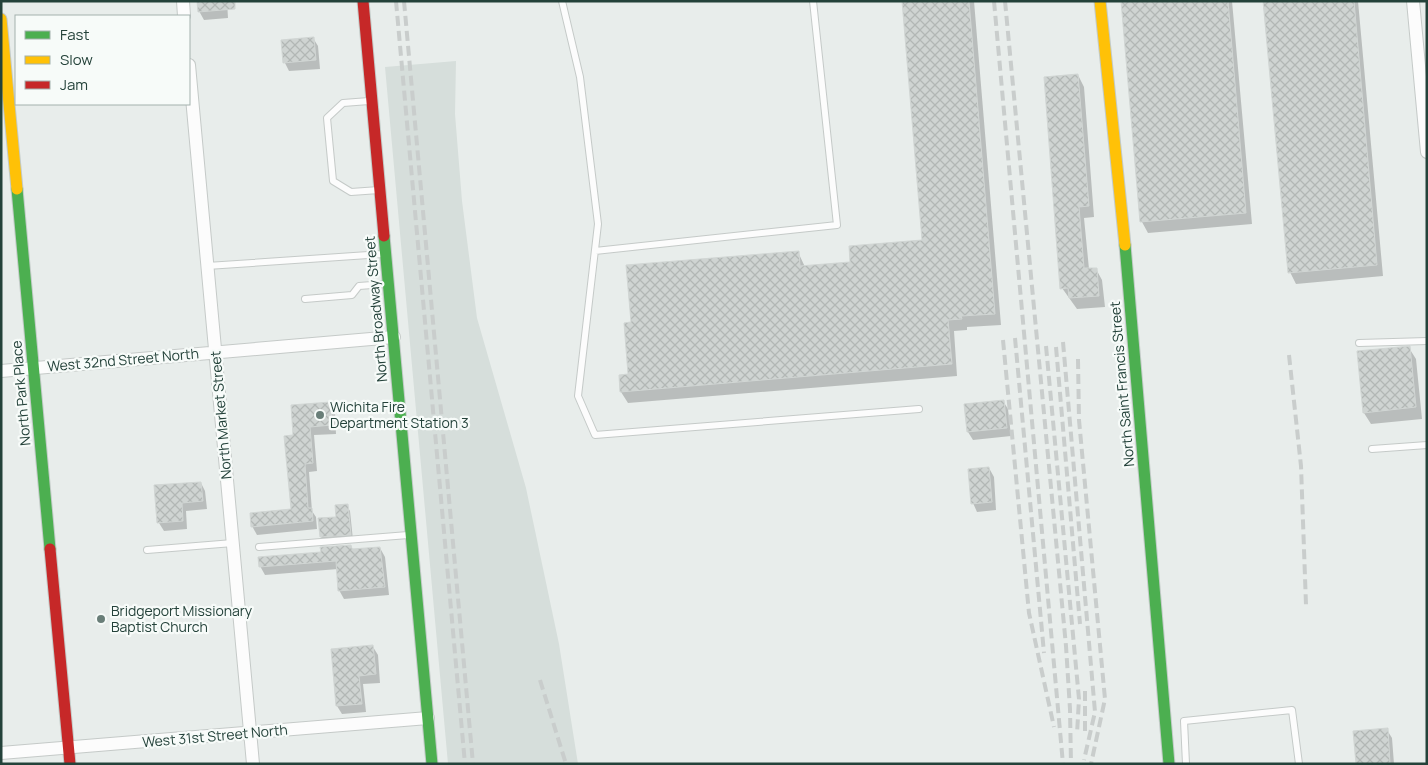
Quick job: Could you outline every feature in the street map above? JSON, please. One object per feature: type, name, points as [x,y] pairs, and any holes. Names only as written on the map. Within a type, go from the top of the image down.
[{"type":"street","points":[[183,1],[184,15]]},
{"type":"street","name":"North Broadway Street","points":[[363,1],[432,764]]},
{"type":"street","name":"North Saint Francis Street","points":[[1100,1],[1130,299],[1169,764]]},
{"type":"street","points":[[1413,1],[1427,152]]},
{"type":"street","name":"North Park Place","points":[[1,19],[70,764]]},
{"type":"street","name":"North Market Street","points":[[190,77],[253,764]]},
{"type":"street","name":"West 32nd Street North","points":[[1,371],[394,337]]},
{"type":"street","name":"West 31st Street North","points":[[1,753],[428,718]]},
{"type":"lane","points":[[562,1],[580,77],[598,224],[578,396],[595,435],[919,410]]},
{"type":"lane","points":[[595,251],[837,225],[813,1]]},
{"type":"lane","points":[[372,100],[343,103],[327,118],[333,181],[350,192],[380,190]]},
{"type":"lane","points":[[207,266],[386,254]]},
{"type":"lane","points":[[305,299],[352,295],[359,286],[389,284]]},
{"type":"lane","points":[[1359,343],[1427,341]]},
{"type":"lane","points":[[1372,449],[1427,445]]},
{"type":"lane","points":[[259,547],[412,534]]},
{"type":"lane","points":[[147,550],[233,543]]},
{"type":"lane","points":[[1186,764],[1184,721],[1292,710],[1299,764]]},
{"type":"shaded area","points":[[456,61],[455,114],[462,201],[477,318],[526,488],[559,644],[578,764],[448,764],[385,67]]},
{"type":"building","points":[[197,1],[235,1],[235,9],[198,12]]},
{"type":"building","points":[[902,1],[969,1],[995,314],[961,316],[962,319],[948,320],[952,364],[620,392],[619,375],[628,374],[624,323],[631,322],[626,265],[799,251],[800,266],[850,262],[849,246],[922,240]]},
{"type":"building","points":[[1121,1],[1228,1],[1246,213],[1140,222]]},
{"type":"building","points":[[1263,1],[1354,1],[1377,265],[1288,273]]},
{"type":"building","points":[[314,37],[316,60],[283,63],[281,40]]},
{"type":"building","points":[[1078,74],[1089,206],[1079,207],[1084,268],[1097,268],[1099,296],[1069,298],[1068,288],[1060,289],[1044,77]]},
{"type":"building","points":[[1410,346],[1416,407],[1363,413],[1357,351]]},
{"type":"building","points":[[1004,400],[1007,428],[967,432],[964,404]]},
{"type":"building","points":[[331,402],[332,425],[310,427],[313,463],[305,464],[308,508],[312,508],[313,521],[251,527],[250,513],[291,509],[284,436],[293,435],[291,405]]},
{"type":"building","points":[[989,467],[992,502],[971,504],[968,469]]},
{"type":"building","points":[[201,482],[203,501],[182,503],[183,521],[157,523],[154,485]]},
{"type":"building","points":[[348,504],[351,535],[320,537],[318,518],[336,517],[335,505]]},
{"type":"building","points":[[351,545],[352,549],[380,547],[385,587],[338,591],[336,561],[259,567],[258,557],[321,552],[320,547]]},
{"type":"building","points":[[373,645],[376,674],[359,676],[362,704],[336,706],[331,649]]},
{"type":"building","points":[[1388,728],[1390,764],[1356,764],[1353,731]]},
{"type":"railway","points":[[396,1],[465,764]]},
{"type":"railway","points":[[404,1],[473,764]]},
{"type":"railway","points":[[994,1],[1063,764]]},
{"type":"railway","points":[[1005,1],[1066,646],[1071,764]]},
{"type":"railway","points":[[1015,338],[1044,653]]},
{"type":"railway","points":[[1003,340],[1029,613],[1054,727]]},
{"type":"railway","points":[[1063,342],[1095,712],[1084,760]]},
{"type":"railway","points":[[1046,346],[1079,699],[1077,734]]},
{"type":"railway","points":[[1056,347],[1080,624]]},
{"type":"railway","points":[[1289,355],[1301,466],[1306,605]]},
{"type":"railway","points":[[1078,359],[1079,420],[1105,699],[1091,764]]},
{"type":"railway","points":[[540,680],[566,764]]},
{"type":"railway","points":[[1085,689],[1085,731]]},
{"type":"traffic: fast","points":[[17,189],[50,549]]},
{"type":"traffic: fast","points":[[384,236],[432,764]]},
{"type":"traffic: fast","points":[[1125,245],[1169,764]]},
{"type":"traffic: slow","points":[[1100,1],[1125,245]]},
{"type":"traffic: slow","points":[[1,19],[17,189]]},
{"type":"traffic: jam","points":[[363,1],[384,236]]},
{"type":"traffic: jam","points":[[50,549],[70,764]]},
{"type":"place","name":"Wichita Fire Department Station 3","points":[[320,415]]},
{"type":"place","name":"Bridgeport Missionary Baptist Church","points":[[101,619]]}]
